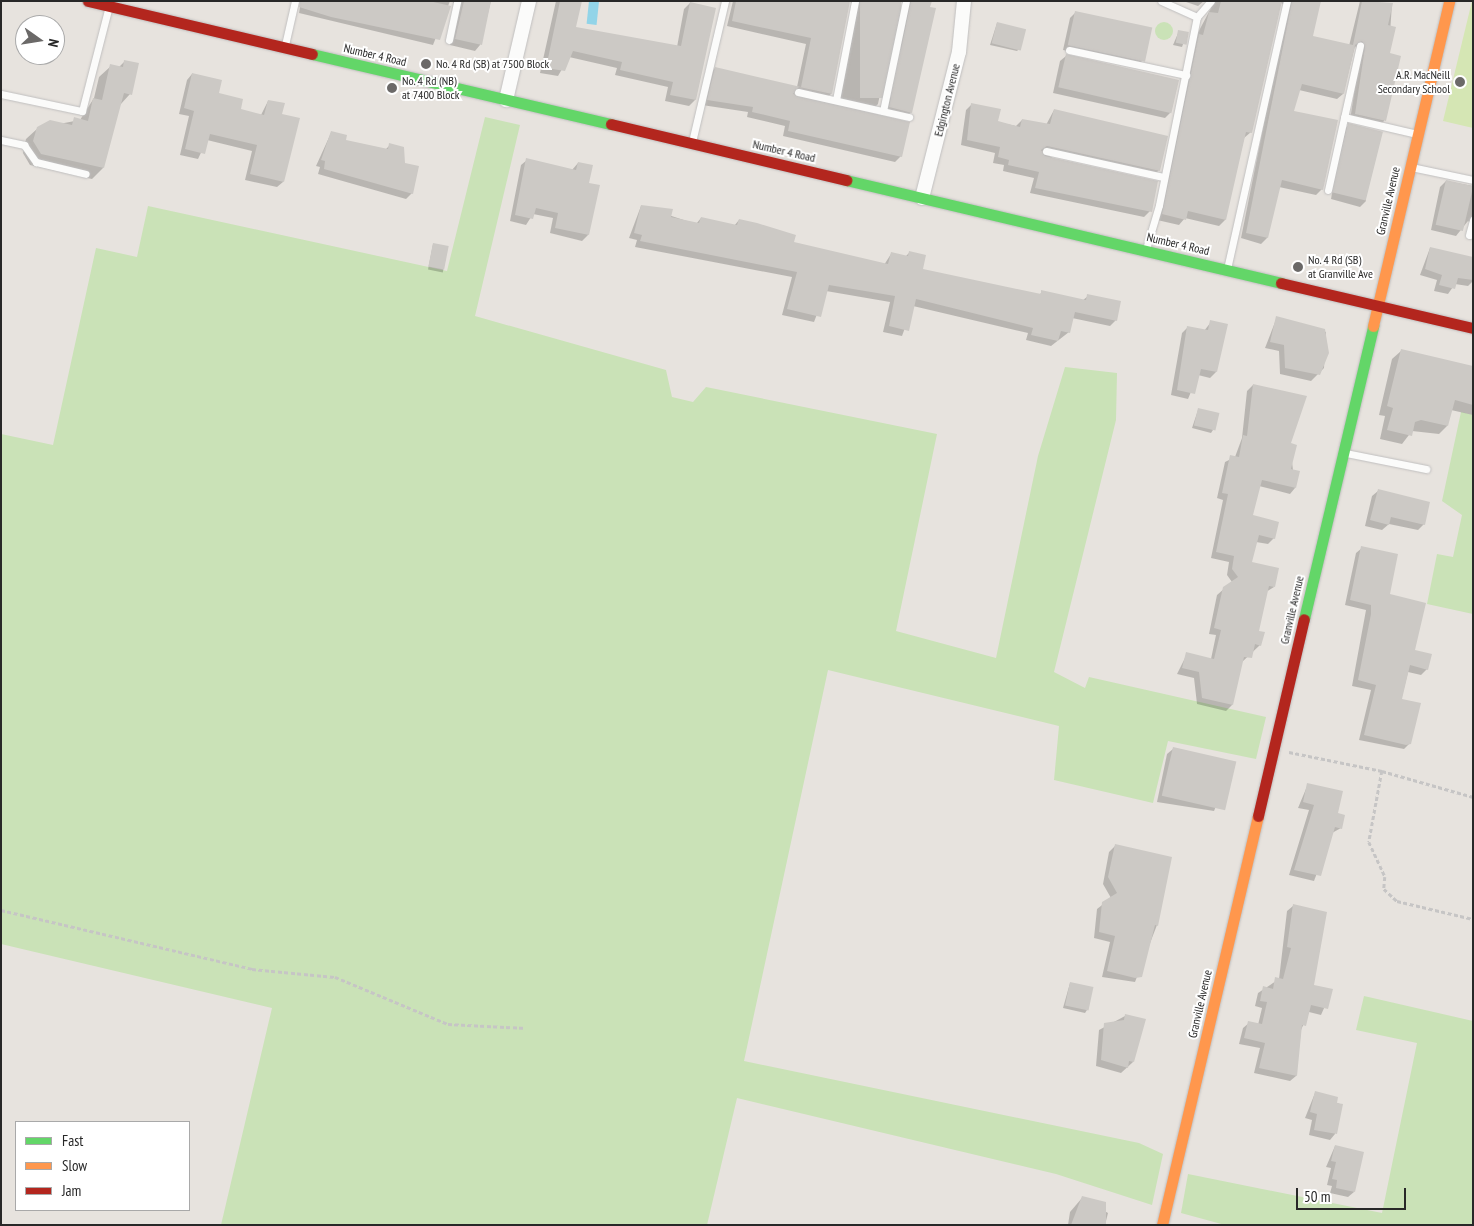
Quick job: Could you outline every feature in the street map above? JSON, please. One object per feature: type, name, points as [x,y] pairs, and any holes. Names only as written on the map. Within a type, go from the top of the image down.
[{"type":"main road","name":"Number 4 Road","points":[[88,1],[1473,328]]},
{"type":"main road","name":"Granville Avenue","points":[[1162,1225],[1449,1]]},
{"type":"street","points":[[506,100],[529,1]]},
{"type":"street","name":"Edgington Avenue","points":[[922,198],[959,52],[964,1]]},
{"type":"lane","points":[[284,48],[295,1]]},
{"type":"lane","points":[[449,40],[457,1]]},
{"type":"lane","points":[[692,143],[725,1]]},
{"type":"lane","points":[[836,100],[855,1]]},
{"type":"lane","points":[[884,111],[904,28],[906,1]]},
{"type":"lane","points":[[1161,1],[1197,17]]},
{"type":"lane","points":[[1145,250],[1164,177],[1197,17],[1211,1]]},
{"type":"lane","points":[[1227,270],[1287,1]]},
{"type":"lane","points":[[1,94],[82,112],[109,6]]},
{"type":"lane","points":[[1328,190],[1360,46]]},
{"type":"lane","points":[[1069,50],[1186,75]]},
{"type":"lane","points":[[798,92],[908,117]]},
{"type":"lane","points":[[1344,117],[1418,134]]},
{"type":"lane","points":[[1,140],[24,145],[36,162],[86,174]]},
{"type":"lane","points":[[1046,150],[1164,177]]},
{"type":"lane","points":[[1410,166],[1473,180]]},
{"type":"lane","points":[[1469,235],[1473,220]]},
{"type":"lane","points":[[1343,452],[1426,469]]},
{"type":"path","points":[[1273,748],[1382,771],[1473,797]]},
{"type":"path","points":[[1382,771],[1369,842],[1385,876],[1384,888],[1397,901],[1473,919]]},
{"type":"path","points":[[1,910],[252,969],[335,977],[448,1024],[526,1028]]},
{"type":"green space","points":[[1473,1],[1473,128],[1443,121]]},
{"type":"green space","points":[[1164,22],[1170,25],[1173,31],[1170,37],[1164,40],[1158,37],[1155,31],[1158,25]]},
{"type":"green space","points":[[485,117],[520,125],[475,316],[666,370],[672,397],[693,402],[706,387],[937,434],[896,631],[996,658],[1038,456],[1065,367],[1117,373],[1116,420],[1054,672],[1085,688],[1089,677],[1266,717],[1256,759],[1168,741],[1153,803],[1054,780],[1059,726],[828,670],[744,1061],[1139,1143],[1163,1154],[1152,1205],[1056,1174],[737,1098],[707,1225],[221,1225],[272,1008],[1,944],[1,434],[53,445],[96,248],[137,257],[148,206],[447,271]]},
{"type":"green space","points":[[1461,412],[1473,415],[1473,614],[1427,604],[1437,554],[1453,557],[1462,515],[1442,501]]},
{"type":"green space","points":[[1364,996],[1473,1021],[1473,1225],[1225,1225],[1181,1213],[1188,1174],[1382,1213],[1417,1043],[1356,1030]]},
{"type":"water","points":[[589,1],[599,2],[597,25],[587,24]]},
{"type":"building","points":[[300,1],[429,1],[451,6],[440,40],[331,17],[299,7]]},
{"type":"building","points":[[464,1],[491,1],[482,45],[455,39]]},
{"type":"building","points":[[560,1],[582,1],[576,27],[681,46],[690,2],[716,8],[696,100],[670,95],[673,82],[620,70],[622,62],[573,51],[565,71],[546,68]]},
{"type":"building","points":[[736,1],[850,1],[832,94],[799,87],[793,94],[910,122],[902,157],[788,131],[790,121],[752,112],[753,107],[707,100],[715,67],[801,87],[811,38],[732,21]]},
{"type":"building","points":[[860,1],[901,1],[901,98],[860,98]]},
{"type":"building","points":[[911,1],[932,1],[930,7],[936,8],[912,113],[889,107]]},
{"type":"building","points":[[1221,1],[1282,1],[1252,133],[1246,132],[1226,220],[1188,211],[1186,220],[1162,214],[1199,34],[1203,35],[1209,12],[1218,13]]},
{"type":"building","points":[[1292,1],[1321,1],[1313,36],[1353,45],[1362,1],[1393,3],[1388,25],[1396,27],[1390,53],[1401,56],[1386,121],[1355,114],[1365,47],[1362,41],[1355,45],[1344,94],[1302,84],[1294,111],[1338,120],[1323,190],[1282,180],[1268,238],[1246,233]]},
{"type":"building","points":[[1075,11],[1152,27],[1145,62],[1068,45]]},
{"type":"building","points":[[997,22],[1026,29],[1021,51],[992,43]]},
{"type":"building","points":[[1178,30],[1189,32],[1187,45],[1176,43]]},
{"type":"building","points":[[1066,54],[1179,80],[1171,113],[1058,87]]},
{"type":"building","points":[[124,60],[139,63],[132,95],[124,93],[104,168],[41,154],[33,141],[37,127],[50,120],[72,125],[74,117],[88,121],[93,98],[102,100],[110,64],[123,67]]},
{"type":"building","points":[[192,73],[222,80],[219,93],[243,99],[241,109],[264,115],[268,100],[285,103],[282,114],[300,118],[284,182],[250,174],[257,145],[210,134],[205,154],[185,149],[194,111],[184,108]]},
{"type":"building","points":[[971,103],[1001,109],[998,121],[1020,127],[1022,119],[1050,124],[1054,109],[1168,136],[1160,171],[1047,146],[1041,150],[1045,156],[1158,181],[1152,212],[1035,188],[1039,172],[1008,165],[1009,160],[998,157],[1000,147],[967,140]]},
{"type":"building","points":[[1348,123],[1383,132],[1366,201],[1331,192]]},
{"type":"building","points":[[331,131],[347,135],[346,140],[388,149],[389,143],[404,147],[405,163],[419,166],[413,194],[324,169],[325,161],[321,160]]},
{"type":"building","points":[[526,158],[576,170],[578,162],[593,165],[589,183],[600,185],[589,235],[555,228],[558,213],[536,208],[533,219],[515,215]]},
{"type":"building","points":[[1446,180],[1473,186],[1463,231],[1436,225]]},
{"type":"building","points":[[641,205],[673,209],[671,217],[699,223],[701,217],[737,225],[739,219],[757,223],[796,235],[794,242],[888,264],[891,252],[908,256],[909,251],[926,255],[923,269],[1041,294],[1041,290],[1086,300],[1087,294],[1121,301],[1117,321],[1075,312],[1070,333],[1061,331],[1058,341],[1031,335],[1033,328],[916,299],[909,331],[889,326],[895,296],[829,285],[821,317],[787,309],[797,272],[640,241],[642,235],[634,233]]},
{"type":"building","points":[[433,243],[449,246],[444,270],[428,267]]},
{"type":"building","points":[[1430,247],[1473,257],[1473,280],[1458,278],[1455,289],[1439,285],[1442,275],[1425,269]]},
{"type":"building","points":[[1276,316],[1325,329],[1329,353],[1320,375],[1285,368],[1284,345],[1270,342]]},
{"type":"building","points":[[1210,320],[1228,324],[1217,372],[1201,369],[1195,394],[1177,390],[1187,326],[1208,330]]},
{"type":"building","points":[[1401,349],[1473,366],[1473,405],[1455,400],[1448,426],[1421,420],[1415,422],[1412,436],[1387,430],[1393,408],[1387,406]]},
{"type":"building","points":[[1253,384],[1307,396],[1291,443],[1297,445],[1291,469],[1300,471],[1296,488],[1262,480],[1253,515],[1279,522],[1275,539],[1259,535],[1252,562],[1279,568],[1275,587],[1269,586],[1259,631],[1265,632],[1261,646],[1255,644],[1252,658],[1244,657],[1233,705],[1202,698],[1199,672],[1182,668],[1186,652],[1214,659],[1221,630],[1214,628],[1223,587],[1238,577],[1232,569],[1234,556],[1216,552],[1228,494],[1222,493],[1230,455],[1239,457],[1243,435],[1247,436]]},
{"type":"building","points":[[1198,408],[1219,413],[1215,430],[1194,426]]},
{"type":"building","points":[[1378,489],[1430,502],[1425,525],[1391,517],[1389,525],[1370,520]]},
{"type":"building","points":[[1361,546],[1398,554],[1390,594],[1426,603],[1415,650],[1432,654],[1428,670],[1410,665],[1402,699],[1421,703],[1411,744],[1406,745],[1364,735],[1376,685],[1358,680],[1371,614],[1371,605],[1350,600]]},
{"type":"building","points":[[1173,747],[1236,762],[1225,810],[1162,796]]},
{"type":"building","points":[[1307,783],[1343,791],[1338,813],[1345,815],[1342,829],[1335,827],[1321,876],[1294,870],[1314,805],[1303,802]]},
{"type":"building","points":[[1115,844],[1172,857],[1158,926],[1155,925],[1142,977],[1135,978],[1107,971],[1115,936],[1099,932],[1102,902],[1117,893],[1108,877]]},
{"type":"building","points":[[1293,904],[1327,912],[1314,985],[1333,989],[1328,1009],[1311,1005],[1306,1026],[1302,1025],[1297,1076],[1259,1068],[1265,1043],[1244,1038],[1248,1021],[1262,1024],[1267,1002],[1260,1001],[1263,986],[1273,989],[1275,977],[1283,979],[1291,948],[1287,947]]},
{"type":"building","points":[[1070,982],[1093,987],[1088,1010],[1065,1005]]},
{"type":"building","points":[[1125,1014],[1146,1019],[1134,1062],[1129,1061],[1128,1068],[1101,1060],[1104,1023],[1124,1020]]},
{"type":"building","points":[[1315,1091],[1338,1097],[1337,1103],[1343,1104],[1337,1134],[1314,1130],[1317,1114],[1310,1112]]},
{"type":"building","points":[[1335,1145],[1364,1152],[1355,1192],[1336,1188],[1337,1180],[1332,1179],[1336,1162],[1331,1161]]},
{"type":"building","points":[[1082,1196],[1106,1202],[1106,1225],[1071,1225]]},
{"type":"traffic: fast","points":[[312,54],[611,124]]},
{"type":"traffic: fast","points":[[846,180],[1281,283]]},
{"type":"traffic: fast","points":[[1304,619],[1373,326]]},
{"type":"traffic: slow","points":[[1373,326],[1449,1]]},
{"type":"traffic: slow","points":[[1162,1225],[1258,816]]},
{"type":"traffic: jam","points":[[88,1],[312,54]]},
{"type":"traffic: jam","points":[[611,124],[846,180]]},
{"type":"traffic: jam","points":[[1281,283],[1473,328]]},
{"type":"traffic: jam","points":[[1258,816],[1304,619]]},
{"type":"place","name":"No. 4 Rd (SB) at 7500 Block","points":[[426,64]]},
{"type":"place","name":"A.R. MacNeill Secondary School","points":[[1460,82]]},
{"type":"place","name":"No. 4 Rd (NB) at 7400 Block","points":[[392,88]]},
{"type":"place","name":"No. 4 Rd (SB) at Granville Ave","points":[[1298,267]]}]
